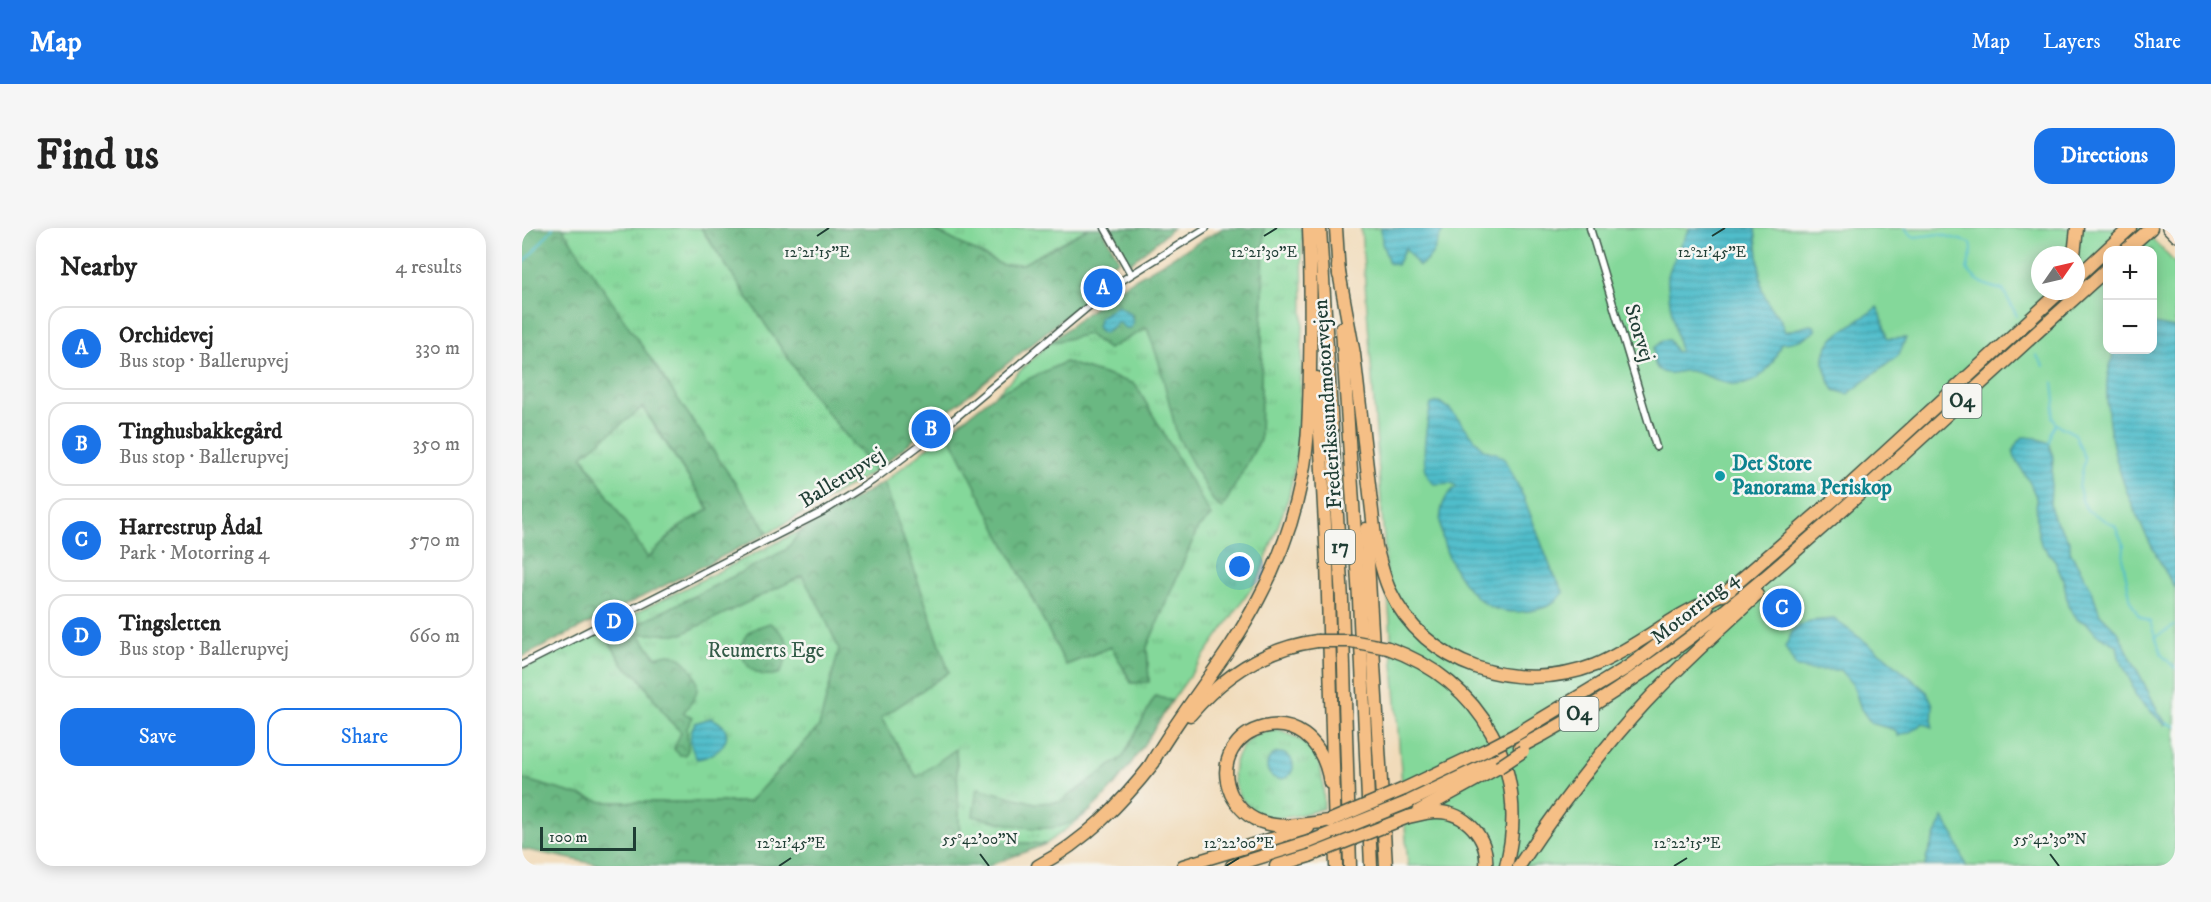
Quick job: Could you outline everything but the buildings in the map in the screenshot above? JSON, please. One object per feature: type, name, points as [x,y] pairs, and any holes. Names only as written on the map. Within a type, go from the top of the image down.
[{"type":"highway","points":[[1150,766],[1171,730],[1235,640],[1259,600],[1282,547],[1300,487],[1306,449],[1312,317],[1310,228]]},
{"type":"highway","name":"Frederikssundmotorvejen","points":[[1320,228],[1341,577],[1350,866]]},
{"type":"highway","name":"Frederikssundmotorvejen","points":[[1336,228],[1359,599],[1371,866]]},
{"type":"highway","points":[[2075,246],[2078,228]]},
{"type":"highway","points":[[2085,270],[2130,228]]},
{"type":"highway","points":[[2130,246],[2146,232]]},
{"type":"highway","points":[[1338,267],[1354,354],[1358,398],[1375,658],[1383,850],[1386,866]]},
{"type":"highway","name":"Motorring 4","points":[[1331,816],[1404,789],[1488,749],[1519,744],[1536,738],[1636,678],[1739,601],[1847,506],[2103,273]]},
{"type":"highway","name":"O4","points":[[2031,319],[2045,300]]},
{"type":"highway","name":"Motorring 4","points":[[1232,866],[1309,842],[1497,764],[1519,744],[1628,667],[1730,590],[1804,526],[2051,300]]},
{"type":"highway","points":[[1312,317],[1327,562],[1335,769],[1331,816]]},
{"type":"highway","points":[[1358,398],[1364,431],[1376,546],[1382,571],[1400,608],[1416,628],[1431,643],[1453,657],[1498,675],[1546,677],[1568,674],[1617,655],[1682,615],[1730,590]]},
{"type":"highway","points":[[1519,866],[1575,786],[1646,703],[1677,670],[1806,550],[1847,506]]},
{"type":"highway","points":[[1038,866],[1061,853],[1098,825],[1150,766],[1198,706],[1234,672],[1258,658],[1282,649],[1317,641],[1351,641],[1388,648],[1422,662],[1455,686],[1482,717],[1497,742],[1507,770],[1513,813],[1511,848],[1506,866]]},
{"type":"highway","points":[[1309,825],[1266,823],[1248,815],[1240,808],[1228,787],[1227,766],[1238,743],[1246,735],[1268,725],[1283,726],[1303,733],[1313,742],[1323,757],[1328,771],[1336,866]]},
{"type":"highway","points":[[1408,818],[1497,764]]},
{"type":"highway","points":[[1276,866],[1309,856],[1408,818],[1438,812],[1460,818],[1479,836],[1485,847],[1486,866]]},
{"type":"highway","points":[[1183,866],[1331,816]]},
{"type":"street","points":[[1105,228],[1131,274]]},
{"type":"street","name":"Ballerupvej","points":[[522,665],[788,530],[872,481],[939,431],[1093,302],[1131,274],[1206,228]]},
{"type":"street","name":"Storvej","points":[[1590,228],[1656,447]]},
{"type":"street","points":[[2167,228],[2175,236]]},
{"type":"green space","points":[[522,228],[565,228],[564,231],[769,533],[522,657]],"holes":[[[643,407],[709,509],[678,528],[648,558],[582,456]]]},
{"type":"green space","points":[[565,228],[701,228],[812,394],[875,471],[769,533],[563,231]]},
{"type":"green space","points":[[701,228],[930,228],[1002,265],[1023,264],[1089,228],[1102,228],[1119,260],[1078,280],[1088,298],[875,471],[812,394]]},
{"type":"green space","points":[[930,228],[1089,228],[1023,264],[1002,265]]},
{"type":"green space","points":[[1111,228],[1173,228],[1129,264]]},
{"type":"green space","points":[[1223,228],[1264,228],[1260,440],[1222,509],[1212,499],[1177,435],[1159,362],[1147,328],[1108,349],[1088,334],[1049,343],[1116,290]]},
{"type":"green space","points":[[1264,228],[1302,228],[1303,324],[1299,445],[1289,496],[1259,578],[1172,701],[1155,696],[1123,757],[1060,802],[1035,803],[977,788],[1064,825],[1093,809],[1046,844],[960,840],[956,750],[917,778],[881,718],[949,672],[884,482],[948,432],[1066,665],[1112,647],[1131,683],[1149,682],[1147,647],[1198,528],[1211,516],[1135,384],[1065,362],[996,394],[1049,343],[1088,334],[1108,349],[1147,328],[1212,499],[1222,508],[1260,440]]},
{"type":"green space","points":[[1361,228],[2142,228],[2175,263],[2175,866],[1408,866]]},
{"type":"green space","points":[[1065,362],[1135,384],[1211,516],[1198,528],[1147,647],[1149,682],[1132,683],[1111,647],[1066,665],[948,432],[996,394]]},
{"type":"green space","points":[[642,407],[709,509],[678,528],[648,559],[582,455]]},
{"type":"green space","points":[[884,482],[949,672],[881,718],[917,777],[956,749],[960,840],[1046,844],[988,866],[605,866],[522,849],[522,779],[603,802],[749,802],[819,727],[839,649],[822,611],[802,576],[682,634],[642,634],[636,625],[786,550],[802,530]]},
{"type":"green space","points":[[802,530],[786,550],[636,625],[682,634],[802,575],[839,649],[819,727],[749,802],[603,802],[522,779],[522,669],[602,629],[623,665],[639,677],[668,719],[681,732],[688,750],[687,728],[682,713],[693,700],[636,631],[630,633],[623,619]]},
{"type":"green space","points":[[620,620],[626,633],[636,631],[656,657],[668,654],[676,656],[693,672],[697,692],[683,713],[693,717],[687,728],[688,750],[685,755],[680,755],[674,749],[681,732],[668,719],[639,677],[623,665],[602,629]]},
{"type":"green space","name":"Reumerts Ege","points":[[770,623],[783,635],[788,651],[780,673],[768,675],[750,668],[744,660],[742,643],[747,634]]},
{"type":"green space","points":[[1155,696],[1172,701],[1125,772],[1095,806],[1080,818],[1064,825],[1030,828],[973,816],[977,788],[1035,803],[1060,802],[1123,757]]},
{"type":"green space","points":[[1277,729],[1303,742],[1317,758],[1322,780],[1324,808],[1293,816],[1268,817],[1254,812],[1240,797],[1233,772],[1237,755],[1247,741],[1254,736]]},
{"type":"water","points":[[1381,228],[1446,228],[1431,256],[1419,266],[1405,248],[1397,265],[1389,263],[1382,243]]},
{"type":"water","points":[[1690,228],[1755,228],[1762,290],[1772,310],[1780,318],[1785,332],[1810,325],[1816,330],[1800,340],[1781,343],[1769,367],[1757,379],[1749,383],[1731,384],[1691,371],[1667,373],[1656,366],[1654,348],[1663,340],[1669,340],[1676,352],[1680,351],[1670,302],[1668,276]]},
{"type":"water","points":[[1117,305],[1131,314],[1133,322],[1131,328],[1125,328],[1118,322],[1105,333],[1101,332],[1097,327],[1099,318]]},
{"type":"water","points":[[1877,307],[1887,339],[1906,338],[1899,355],[1848,394],[1834,390],[1826,373],[1824,360],[1826,349],[1841,332]]},
{"type":"water","points":[[2157,325],[2175,328],[2175,589],[2136,515],[2117,464],[2108,409],[2108,373],[2113,354],[2157,354]]},
{"type":"water","points":[[1439,402],[1450,409],[1484,450],[1496,453],[1506,461],[1524,498],[1552,571],[1564,593],[1550,605],[1523,612],[1496,609],[1482,601],[1469,589],[1457,573],[1442,535],[1441,516],[1445,500],[1456,487],[1451,483],[1434,484],[1426,469],[1425,446],[1431,404]]},
{"type":"water","points":[[2023,437],[2036,438],[2049,443],[2053,457],[2050,504],[2053,517],[2070,542],[2070,552],[2091,588],[2100,614],[2118,632],[2165,725],[2136,697],[2119,657],[2117,645],[2096,634],[2087,623],[2078,620],[2068,606],[2064,582],[2054,559],[2041,544],[2037,528],[2036,497],[2015,458],[2013,450]]},
{"type":"water","points":[[1834,619],[1885,656],[1927,692],[1933,705],[1932,727],[1923,723],[1912,731],[1898,736],[1895,730],[1871,723],[1861,709],[1853,685],[1840,670],[1809,670],[1796,667],[1785,647],[1794,628],[1810,621]]},
{"type":"water","points":[[711,718],[725,729],[727,736],[725,742],[714,753],[697,759],[691,741],[691,732],[695,723]]},
{"type":"water","points":[[1280,753],[1289,757],[1293,766],[1289,775],[1280,779],[1271,775],[1267,766],[1271,757]]},
{"type":"water","points":[[1943,818],[1955,837],[1966,866],[1925,866],[1927,855]]},
{"type":"waterway","points":[[522,265],[553,228]]},
{"type":"waterway","points":[[1904,228],[1914,237],[1939,234],[1971,243],[1972,250],[1967,269],[1983,283],[2003,290],[2017,316]]},
{"type":"waterway","points":[[2036,355],[2044,366]]},
{"type":"waterway","points":[[2053,382],[2055,401],[2052,417],[2056,424],[2075,434],[2085,459],[2079,487],[2082,500],[2087,510],[2115,526],[2124,546],[2123,561],[2131,602],[2139,616],[2150,622],[2162,655],[2175,668]]},
{"type":"waterway","points":[[2049,443],[2051,432],[2056,424]]},
{"type":"waterway","points":[[2157,636],[2174,626]]},
{"type":"waterway","points":[[2166,723],[2175,726]]},
{"type":"place","name":"Orchidevej","points":[[1103,288]]},
{"type":"place","name":"Tinghusbakkegård","points":[[931,429]]},
{"type":"place","name":"Det Store Panorama Periskop","points":[[1720,476]]},
{"type":"place","name":"Harrestrup Ådal","points":[[1782,608]]},
{"type":"place","name":"Tingsletten","points":[[614,622]]}]
